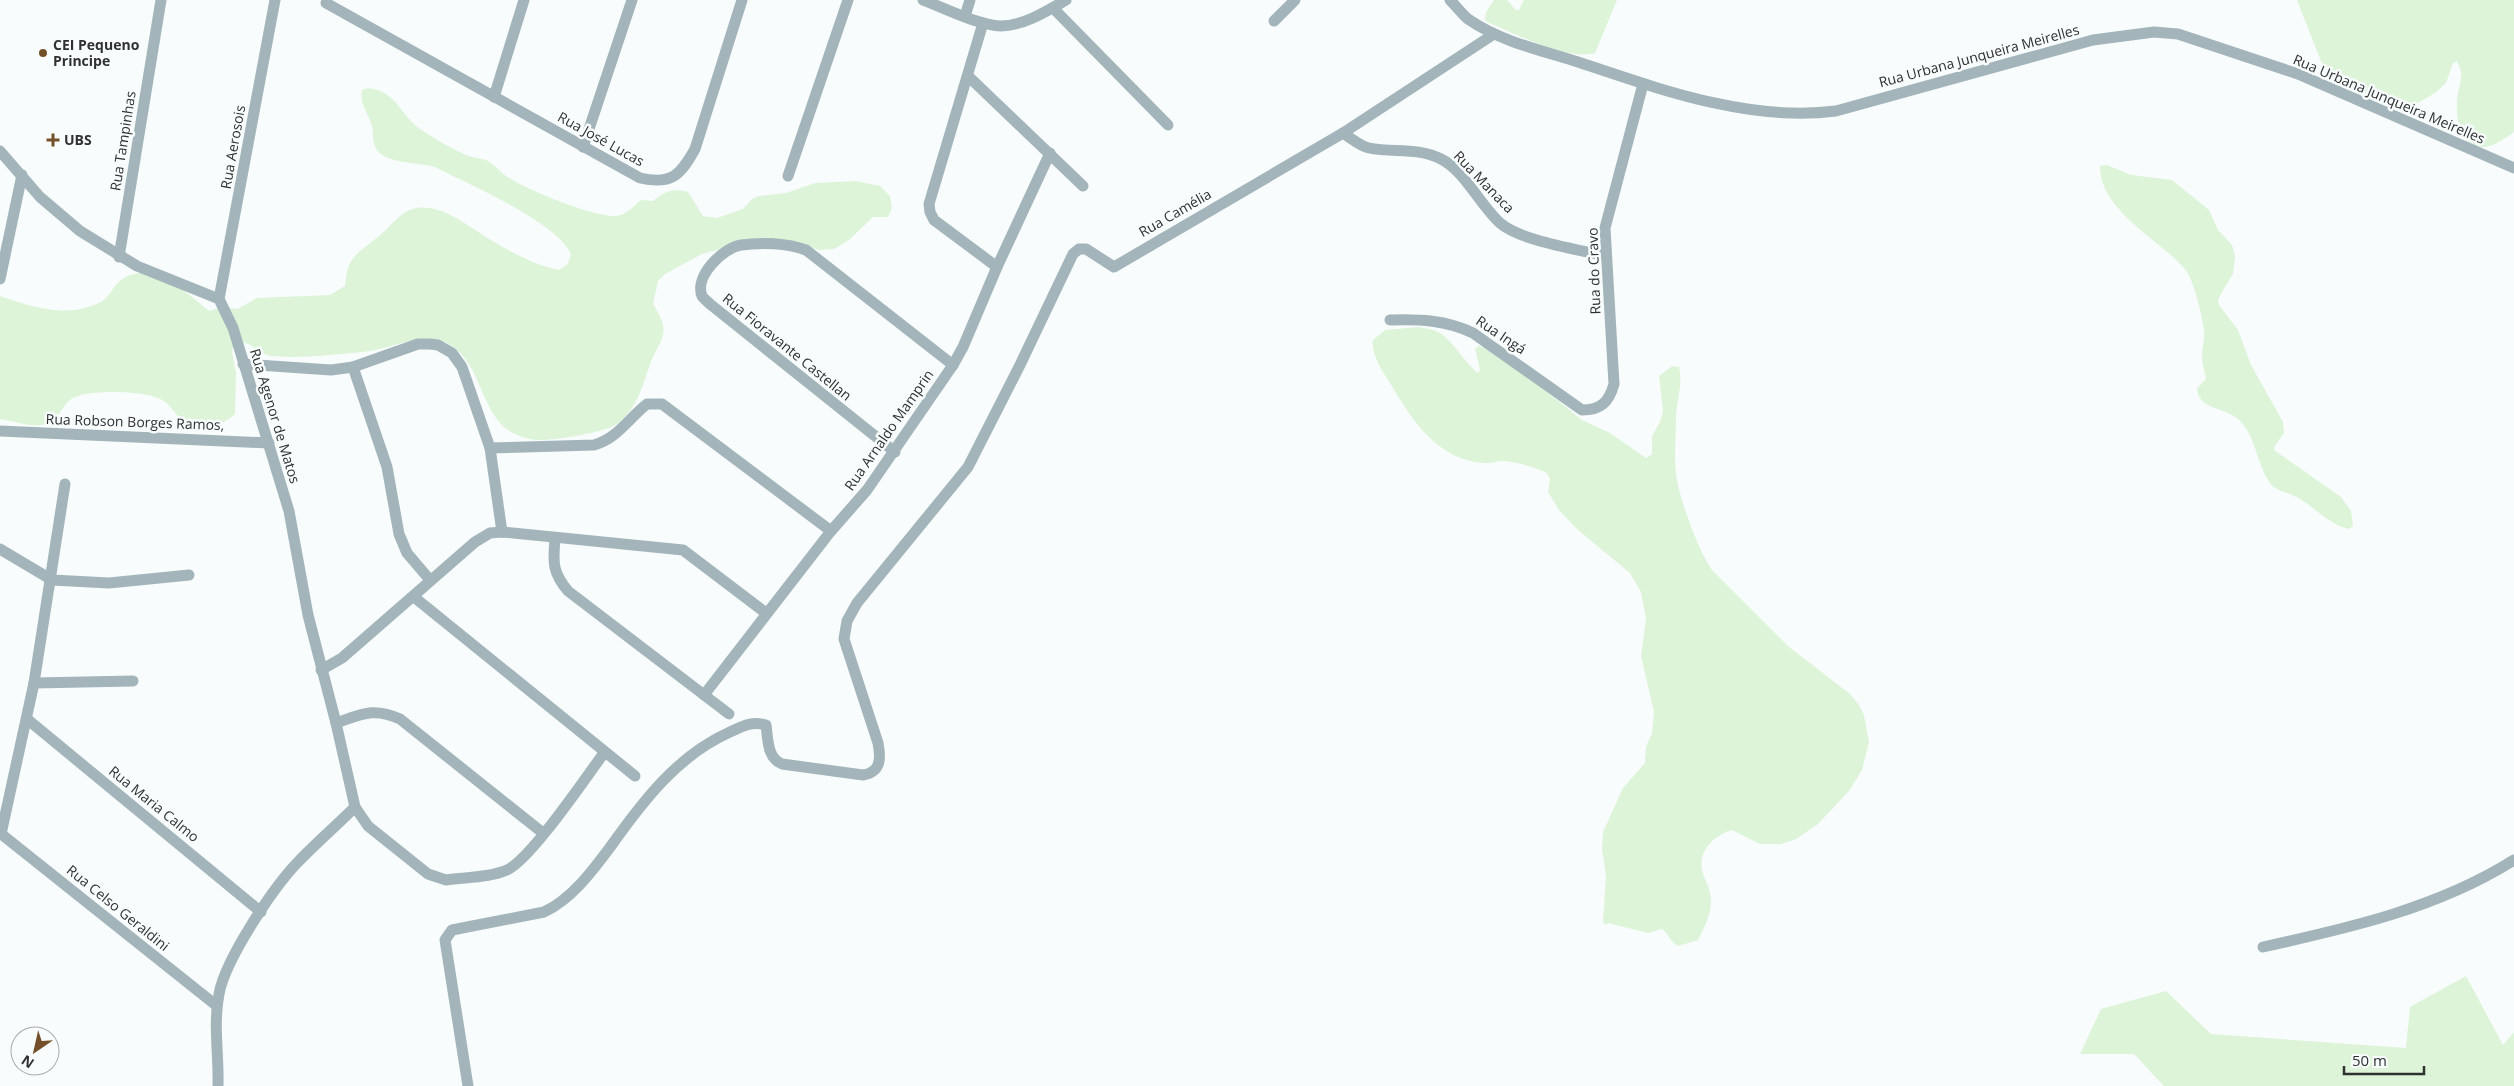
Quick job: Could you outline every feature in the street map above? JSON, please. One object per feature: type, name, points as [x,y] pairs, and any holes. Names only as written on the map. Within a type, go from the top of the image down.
[{"type":"street","name":"Rua Tampinhas","points":[[119,257],[161,0]]},
{"type":"street","name":"Rua Aerosois","points":[[219,299],[275,0]]},
{"type":"street","points":[[494,97],[524,0]]},
{"type":"street","points":[[583,147],[632,0]]},
{"type":"street","name":"Rua José Lucas","points":[[326,1],[349,16],[583,147],[640,178],[656,182],[670,180],[684,168],[695,149],[742,0]]},
{"type":"street","points":[[788,176],[848,0]]},
{"type":"street","points":[[923,0],[965,16],[1000,26],[1018,23],[1053,8],[1066,0]]},
{"type":"street","points":[[965,16],[970,0]]},
{"type":"street","points":[[1274,21],[1295,0]]},
{"type":"street","name":"Rua Urbana Junqueira Meirelles","points":[[1450,0],[1467,18],[1494,34],[1643,84],[1717,103],[1759,110],[1819,113],[1836,111],[2093,40],[2154,32],[2178,34],[2298,74],[2514,168]]},
{"type":"street","points":[[1053,8],[1168,125]]},
{"type":"street","points":[[983,22],[931,196],[930,212],[934,220],[997,267]]},
{"type":"street","name":"Rua Camélia","points":[[468,1086],[445,940],[452,930],[544,912],[555,907],[590,873],[661,781],[690,755],[722,735],[751,722],[766,725],[771,755],[782,764],[863,775],[871,774],[877,768],[881,758],[878,743],[844,639],[847,621],[857,603],[968,467],[1020,365],[1070,260],[1079,248],[1086,249],[1114,267],[1343,133],[1494,34]]},
{"type":"street","points":[[968,76],[1050,153],[1082,186]]},
{"type":"street","name":"Rua do Cravo","points":[[1582,410],[1593,410],[1601,407],[1610,399],[1614,384],[1605,256],[1605,228],[1643,84]]},
{"type":"street","name":"Rua Manaca","points":[[1343,133],[1368,148],[1425,152],[1444,160],[1458,172],[1482,205],[1502,224],[1520,235],[1605,256]]},
{"type":"street","points":[[0,151],[40,197],[80,231],[119,257],[219,299]]},
{"type":"street","name":"Rua Arnaldo Mamprin","points":[[704,695],[831,531],[867,490],[895,452],[953,365],[963,347],[997,267],[1050,153]]},
{"type":"street","points":[[0,279],[22,175]]},
{"type":"street","name":"Rua Fioravante Castellan","points":[[895,452],[710,304],[702,296],[702,283],[707,269],[722,256],[740,246],[780,245],[806,250],[953,365]]},
{"type":"street","name":"Rua Agenor de Matos","points":[[219,299],[233,328],[289,511],[308,615],[336,723],[355,807],[368,826],[428,874],[446,880],[507,870],[516,864],[544,833],[604,752]]},
{"type":"street","name":"Rua Ingá","points":[[1390,320],[1417,319],[1457,325],[1473,333],[1582,410]]},
{"type":"street","points":[[243,364],[330,370],[353,366],[418,344],[438,345],[452,353],[462,367],[490,448],[502,532]]},
{"type":"street","points":[[353,366],[387,467],[399,534],[407,553],[430,580]]},
{"type":"street","points":[[490,448],[594,445],[607,441],[617,434],[647,404],[662,404],[831,531]]},
{"type":"street","name":"Rua Robson Borges Ramos,","points":[[0,431],[268,443]]},
{"type":"street","points":[[1,834],[34,683],[52,580],[65,484]]},
{"type":"street","points":[[321,670],[342,658],[475,542],[490,534],[502,532],[683,550],[766,613]]},
{"type":"street","points":[[555,538],[553,562],[556,577],[568,591],[729,714]]},
{"type":"street","points":[[0,549],[52,580],[109,583],[189,575]]},
{"type":"street","points":[[414,596],[635,776]]},
{"type":"street","points":[[34,683],[133,681]]},
{"type":"street","points":[[336,723],[371,712],[385,712],[400,719],[544,833]]},
{"type":"street","name":"Rua Maria Calmo","points":[[27,719],[261,912]]},
{"type":"street","points":[[218,1086],[217,1006],[219,992],[230,962],[261,912],[296,864],[355,807]]},
{"type":"street","name":"Rua Celso Geraldini","points":[[1,834],[217,1006]]},
{"type":"street","points":[[2263,948],[2360,925],[2458,890],[2514,860]]},
{"type":"green space","points":[[1494,0],[1507,0],[1516,10],[1519,10],[1524,0],[1617,0],[1595,53],[1583,54],[1556,50],[1489,23],[1485,20],[1486,12]]},
{"type":"green space","points":[[2297,0],[2514,0],[2514,132],[2489,146],[2478,146],[2467,140],[2461,130],[2457,111],[2461,71],[2457,61],[2453,63],[2446,83],[2435,93],[2418,103],[2402,107],[2386,105],[2360,96],[2340,86],[2326,74]]},
{"type":"green space","points":[[368,88],[386,94],[420,129],[448,146],[466,155],[488,161],[506,176],[528,188],[560,202],[592,212],[620,215],[630,210],[641,200],[653,201],[665,193],[678,190],[688,192],[703,216],[717,218],[743,209],[752,199],[759,196],[786,193],[815,183],[856,181],[880,186],[890,196],[892,208],[888,217],[873,217],[849,240],[834,249],[820,250],[783,242],[744,243],[702,254],[665,274],[658,281],[653,304],[663,324],[664,331],[637,400],[617,424],[589,433],[565,438],[536,440],[511,432],[504,427],[489,406],[465,358],[456,349],[436,339],[417,340],[370,351],[296,357],[267,355],[247,343],[238,341],[234,344],[232,351],[236,373],[235,414],[224,422],[211,426],[184,424],[167,403],[156,397],[118,392],[91,393],[73,398],[68,401],[57,417],[42,425],[26,425],[0,419],[0,296],[37,307],[76,310],[101,302],[107,298],[121,280],[132,274],[144,273],[168,280],[209,311],[223,307],[238,309],[257,298],[330,295],[345,286],[348,267],[355,256],[401,215],[416,208],[427,208],[448,214],[487,238],[543,266],[559,270],[568,264],[571,254],[562,242],[531,217],[435,167],[392,159],[378,152],[374,143],[372,126],[361,95],[362,90]]},
{"type":"green space","points":[[2107,165],[2131,175],[2172,180],[2209,210],[2218,230],[2232,245],[2235,256],[2233,274],[2218,300],[2219,305],[2238,330],[2251,365],[2283,422],[2284,433],[2274,450],[2341,497],[2351,511],[2353,526],[2349,529],[2333,523],[2305,502],[2274,487],[2262,468],[2250,435],[2240,421],[2234,416],[2207,404],[2198,395],[2197,388],[2206,379],[2202,362],[2204,330],[2191,281],[2185,269],[2133,223],[2109,197],[2102,182],[2100,166]]},
{"type":"green space","points":[[1418,327],[1433,330],[1443,335],[1478,373],[1480,370],[1475,349],[1478,346],[1486,348],[1518,369],[1582,420],[1610,433],[1646,458],[1652,454],[1652,436],[1660,422],[1663,411],[1659,376],[1672,366],[1679,367],[1680,379],[1676,416],[1676,474],[1690,524],[1701,550],[1712,570],[1789,647],[1850,694],[1864,715],[1869,742],[1862,770],[1849,791],[1818,824],[1796,839],[1781,844],[1760,844],[1732,830],[1709,844],[1701,863],[1711,896],[1711,904],[1707,920],[1698,940],[1678,946],[1662,929],[1648,933],[1608,923],[1606,925],[1603,922],[1606,876],[1602,849],[1603,832],[1623,788],[1645,763],[1646,747],[1652,733],[1654,712],[1641,656],[1646,619],[1641,592],[1630,573],[1578,530],[1559,510],[1548,492],[1550,479],[1547,473],[1514,462],[1486,463],[1468,461],[1441,447],[1419,426],[1409,414],[1376,359],[1373,347],[1373,340],[1385,330]]},
{"type":"green space","points":[[2466,976],[2503,1045],[2514,1032],[2514,1086],[2164,1086],[2134,1054],[2080,1054],[2101,1009],[2166,991],[2211,1034],[2406,1048],[2410,1007]]},
{"type":"place","name":"CEI Pequeno Principe","points":[[43,53]]},
{"type":"place","name":"UBS","points":[[53,140]]}]
